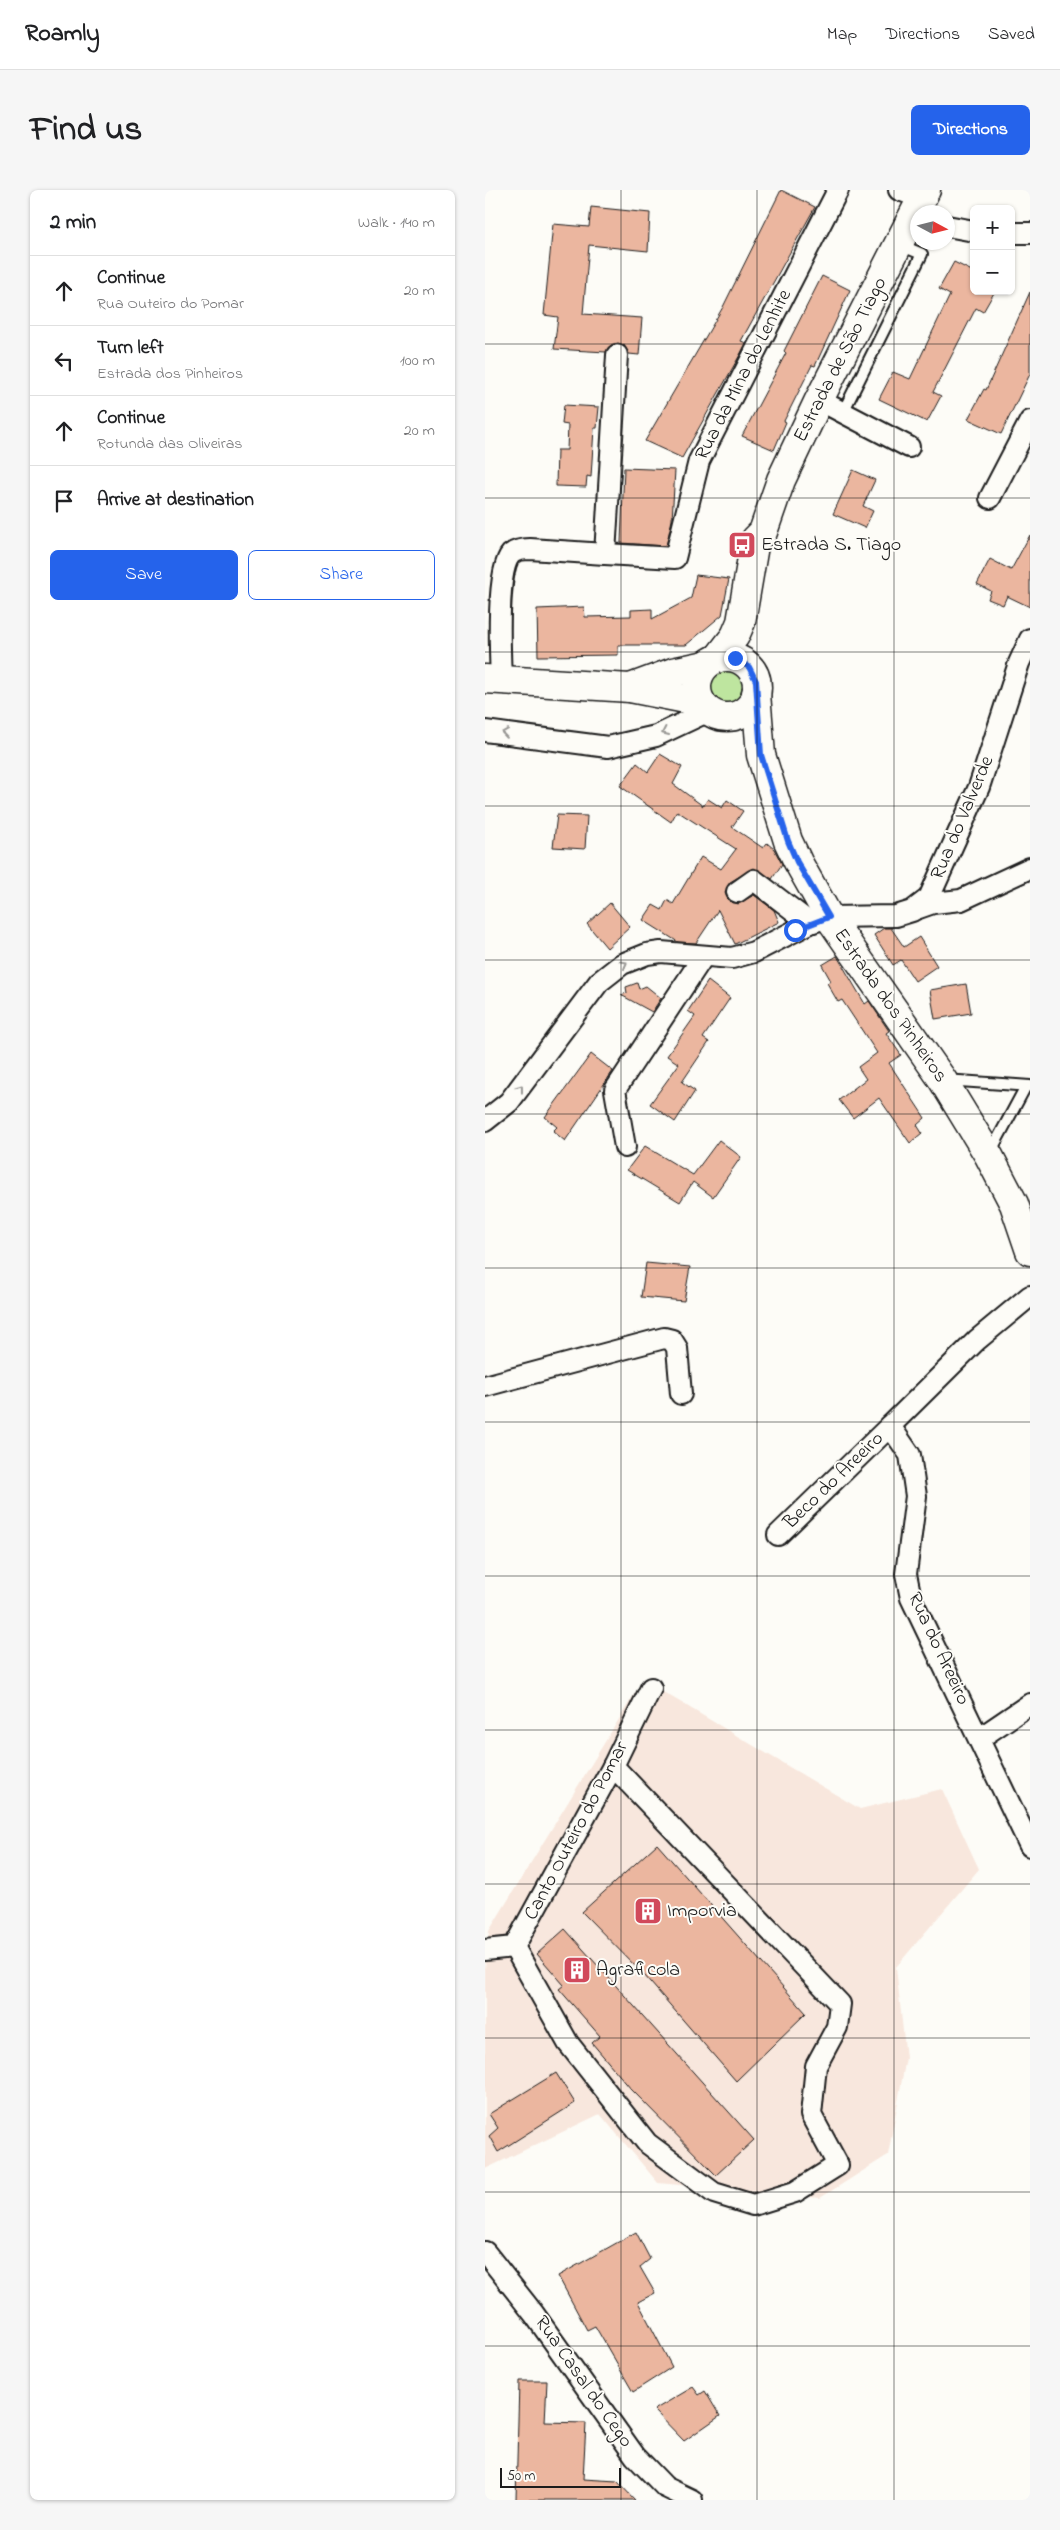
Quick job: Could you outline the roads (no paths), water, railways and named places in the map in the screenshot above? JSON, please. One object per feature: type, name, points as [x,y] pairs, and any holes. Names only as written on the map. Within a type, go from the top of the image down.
[{"type":"main road","name":"Estrada de São Tiago","points":[[712,661],[735,636],[741,622],[755,540],[763,532],[773,499],[819,400],[899,244],[915,202]]},
{"type":"main road","name":"Estrada de São Tiago","points":[[755,684],[754,624],[767,542],[763,532]]},
{"type":"main road","points":[[493,680],[630,688],[737,715],[752,703],[755,684],[749,667],[735,658],[712,661],[673,672],[630,688]]},
{"type":"main road","points":[[709,709],[697,683],[712,661]]},
{"type":"main road","name":"Estrada dos Pinheiros","points":[[755,684],[761,755],[788,841],[819,920],[942,1080],[989,1156],[1014,1204],[1030,1251]]},
{"type":"main road","name":"Estrada dos Pinheiros","points":[[709,709],[761,755]]},
{"type":"street","name":"Rua da Mina do Lenhite","points":[[605,554],[675,558],[699,461],[838,190]]},
{"type":"street","points":[[955,227],[970,230]]},
{"type":"street","points":[[1015,233],[1030,233]]},
{"type":"street","points":[[493,680],[501,580],[512,554],[519,550],[530,549],[605,554],[617,355]]},
{"type":"street","points":[[819,400],[909,447]]},
{"type":"street","points":[[990,498],[1030,421]]},
{"type":"street","name":"Rua do Valverde","points":[[819,920],[896,916],[912,911],[929,898],[979,787],[1023,677],[1030,639]]},
{"type":"street","points":[[485,731],[608,747],[656,736],[709,709]]},
{"type":"street","points":[[912,911],[933,903],[961,900],[1030,868]]},
{"type":"street","points":[[737,892],[754,880],[819,920]]},
{"type":"street","points":[[485,1121],[509,1102],[599,982],[623,964],[647,954],[661,952],[732,958],[754,952],[819,920]]},
{"type":"street","points":[[625,1147],[615,1090],[696,956]]},
{"type":"street","points":[[890,1426],[977,1340],[1030,1296]]},
{"type":"street","points":[[485,1386],[664,1338],[672,1340],[677,1348],[681,1394]]},
{"type":"street","name":"Beco do Areeiro","points":[[778,1535],[890,1426]]},
{"type":"street","name":"Rua do Areeiro","points":[[890,1426],[910,1455],[916,1496],[906,1574],[911,1598],[980,1738],[1030,1846]]},
{"type":"street","name":"Canto Outeiro do Pomar","points":[[514,1947],[613,1766],[651,1688]]},
{"type":"street","points":[[980,1738],[1030,1704]]},
{"type":"street","points":[[485,1950],[514,1947],[568,2043],[647,2143],[714,2193],[753,2205],[795,2192],[838,2165],[811,2116],[816,2066],[837,2027],[840,2004],[613,1766]]},
{"type":"street","name":"Rua Casal do Cego","points":[[485,2252],[534,2314],[635,2456],[665,2487],[692,2500]]},
{"type":"lane","points":[[843,412],[921,254],[899,244]]},
{"type":"lane","points":[[942,1080],[1028,1086],[989,1156]]},
{"type":"place","name":"Estrada S. Tiago","points":[[742,545]]},
{"type":"place","name":"Imporvia","points":[[648,1911]]},
{"type":"place","name":"Agraficola","points":[[577,1970]]}]
